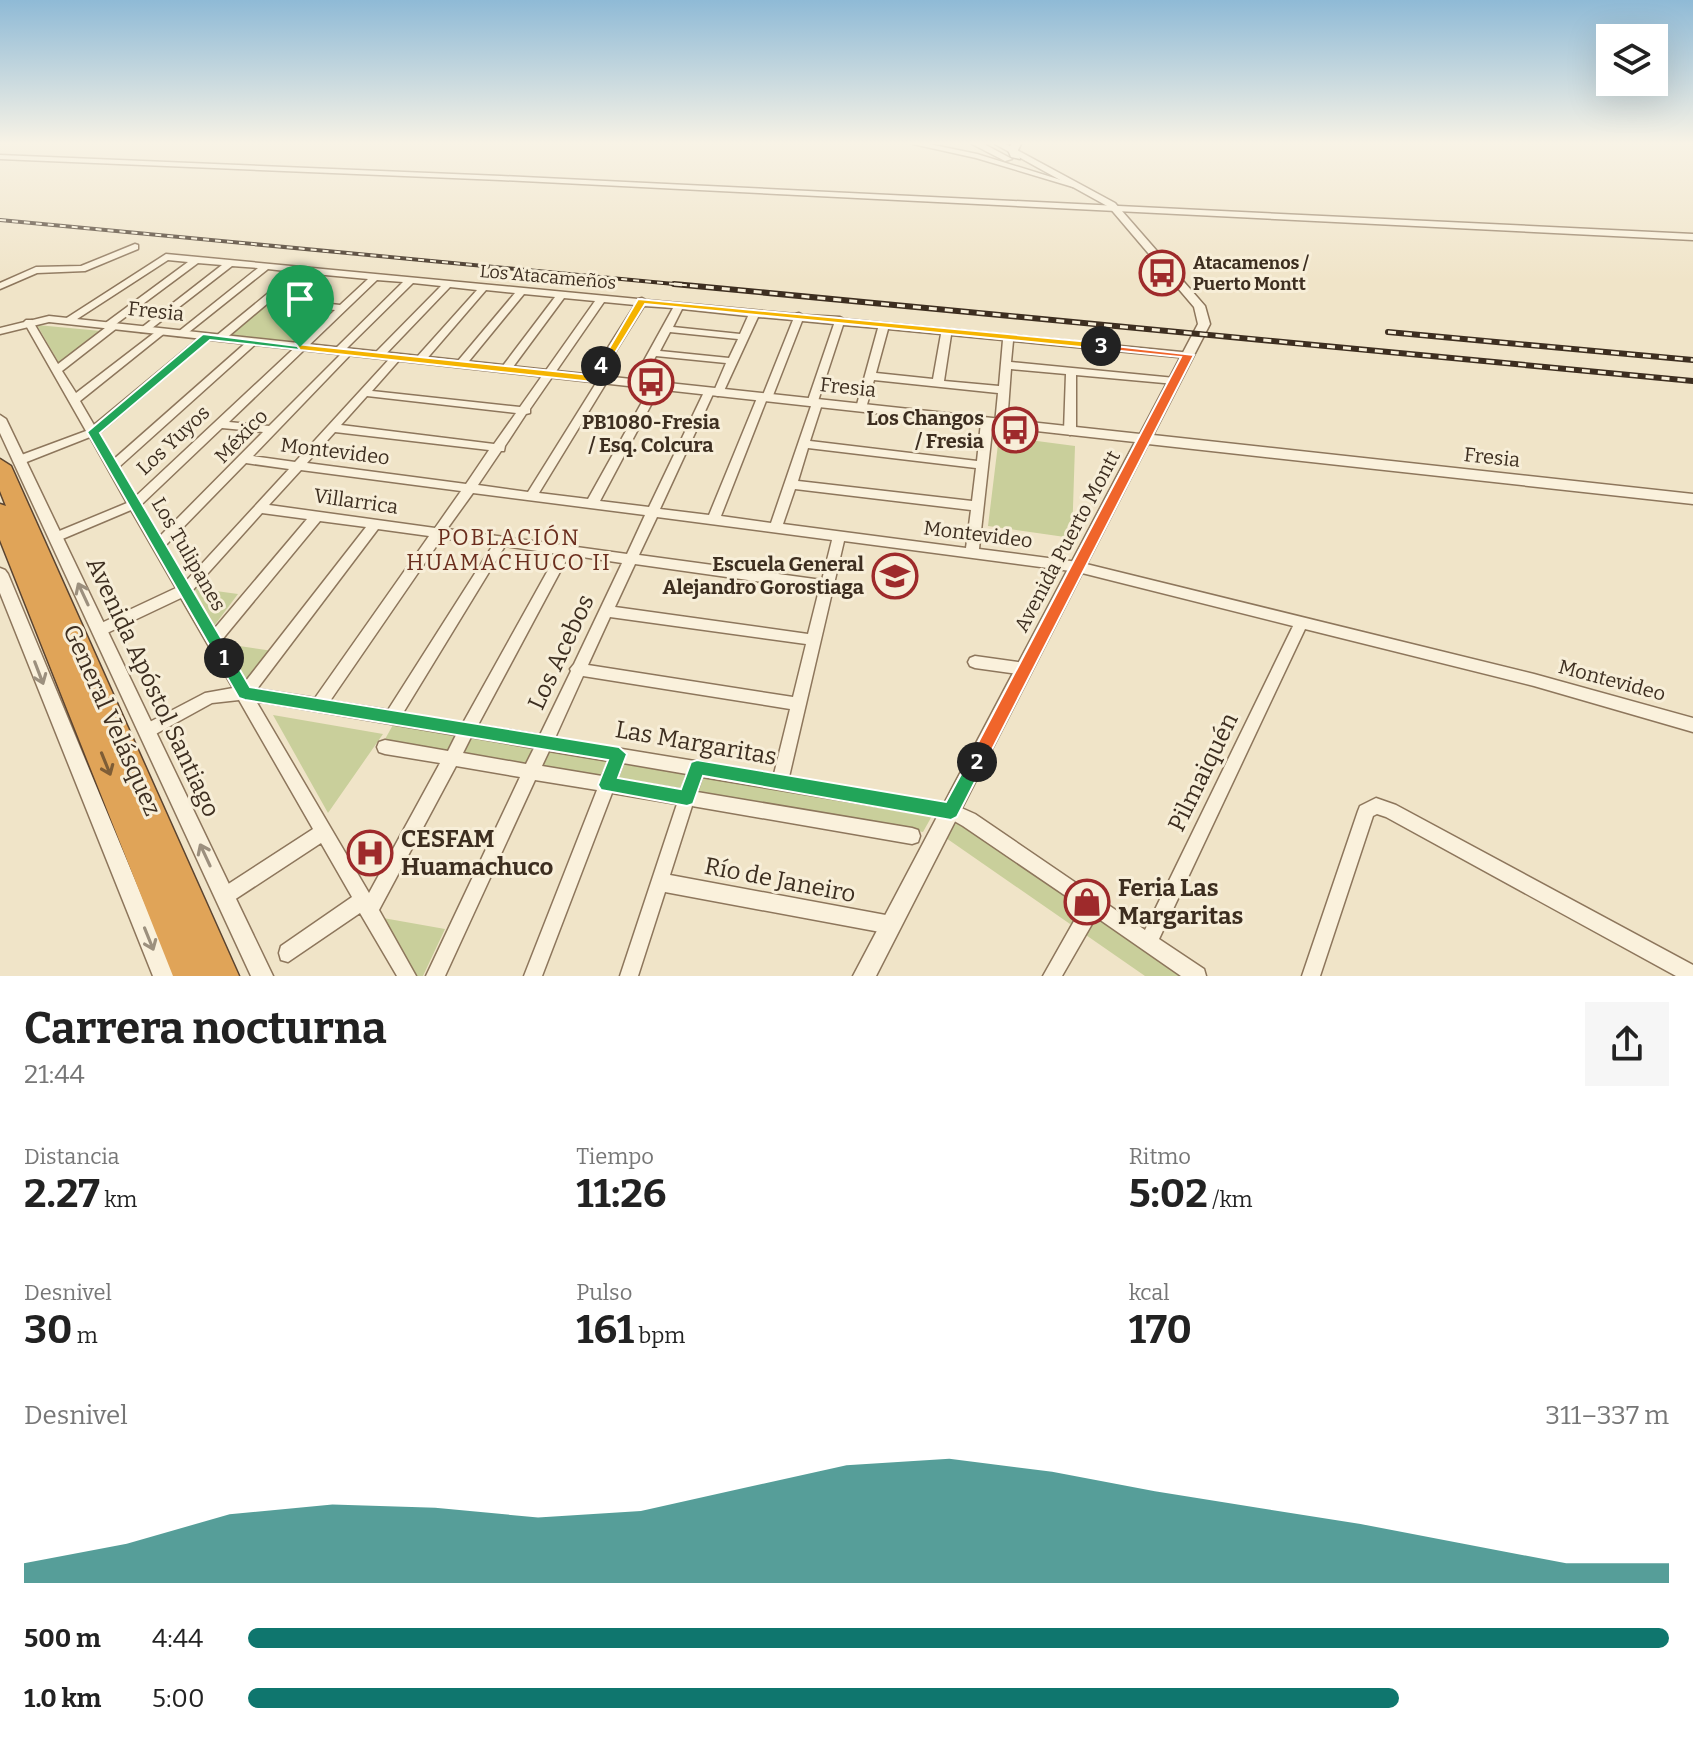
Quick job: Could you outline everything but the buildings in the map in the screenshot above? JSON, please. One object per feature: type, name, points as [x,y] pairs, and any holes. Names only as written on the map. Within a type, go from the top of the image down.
[{"type":"highway","name":"General Velásquez","points":[[10,463],[222,976]]},
{"type":"highway","name":"General Velásquez","points":[[0,512],[190,976]]},
{"type":"street","points":[[732,190],[1693,237]]},
{"type":"street","name":"Avenida Puerto Montt","points":[[864,976],[1204,324],[1203,313],[1117,210],[1081,190]]},
{"type":"street","points":[[0,286],[36,270],[82,269],[135,247]]},
{"type":"street","name":"Los Atacameños","points":[[68,321],[159,258],[642,301],[1188,355]]},
{"type":"street","points":[[57,370],[196,260]]},
{"type":"street","points":[[144,330],[230,263]]},
{"type":"street","points":[[181,334],[265,267]]},
{"type":"street","points":[[10,463],[93,432],[302,270]]},
{"type":"street","name":"Los Yuyos","points":[[56,537],[135,504],[374,278]]},
{"type":"street","name":"México","points":[[159,545],[272,430],[410,281]]},
{"type":"street","points":[[379,355],[447,285]]},
{"type":"street","points":[[420,360],[483,288]]},
{"type":"street","points":[[461,364],[521,292]]},
{"type":"street","points":[[506,369],[561,296]]},
{"type":"street","points":[[319,704],[526,411],[601,299]]},
{"type":"street","points":[[266,300],[343,308]]},
{"type":"street","points":[[531,496],[642,301]]},
{"type":"street","points":[[636,384],[680,305]]},
{"type":"street","name":"Los Acebos","points":[[435,976],[652,512],[755,312]]},
{"type":"street","points":[[713,520],[799,316]]},
{"type":"street","points":[[776,528],[840,320]]},
{"type":"street","name":"Fresia","points":[[0,331],[29,322],[68,321],[1693,499]]},
{"type":"street","name":"Los Tulipanes","points":[[29,322],[407,976]]},
{"type":"street","points":[[861,408],[884,325]]},
{"type":"street","points":[[666,329],[744,337]]},
{"type":"street","points":[[938,383],[947,331]]},
{"type":"street","points":[[74,400],[161,332]]},
{"type":"street","points":[[972,553],[982,465],[1004,390],[1008,337]]},
{"type":"street","points":[[113,466],[253,342]]},
{"type":"street","points":[[653,353],[732,361]]},
{"type":"street","points":[[100,630],[185,590],[397,357]]},
{"type":"street","points":[[1006,365],[1175,381]]},
{"type":"street","points":[[1070,431],[1071,371]]},
{"type":"street","points":[[870,376],[1004,390]]},
{"type":"street","points":[[592,504],[656,386]]},
{"type":"street","points":[[365,393],[526,411]]},
{"type":"street","name":"Avenida Apóstol Santiago","points":[[0,419],[10,463],[56,537],[262,976]]},
{"type":"street","points":[[219,424],[272,430]]},
{"type":"street","points":[[333,428],[500,448]]},
{"type":"street","points":[[804,444],[982,465]]},
{"type":"street","name":"Montevideo","points":[[243,459],[1078,567],[1534,680],[1693,725]]},
{"type":"street","points":[[790,484],[977,506]]},
{"type":"street","name":"Villarrica","points":[[259,508],[827,586]]},
{"type":"street","points":[[214,639],[317,516]]},
{"type":"street","points":[[245,693],[375,524]]},
{"type":"street","points":[[780,781],[839,536]]},
{"type":"street","points":[[393,716],[502,541]]},
{"type":"street","points":[[288,953],[366,905],[452,758],[565,550]]},
{"type":"street","points":[[0,574],[164,976]]},
{"type":"street","points":[[605,611],[814,640]]},
{"type":"street","name":"Pilmaiquén","points":[[1148,943],[1301,623]]},
{"type":"street","points":[[975,662],[1025,669]]},
{"type":"street","points":[[577,669],[799,704]]},
{"type":"street","name":"Las Margaritas","points":[[147,731],[210,697],[245,693],[951,811],[969,820],[1093,905],[1185,972]]},
{"type":"street","points":[[385,747],[912,836]]},
{"type":"street","points":[[533,976],[619,754]]},
{"type":"street","points":[[629,976],[697,767]]},
{"type":"street","points":[[1311,976],[1366,811],[1376,806],[1385,808],[1693,975]]},
{"type":"street","points":[[225,896],[324,831]]},
{"type":"street","name":"Río de Janeiro","points":[[660,882],[891,925]]},
{"type":"street","points":[[1052,976],[1093,905]]},
{"type":"green space","points":[[266,302],[340,308],[299,345],[224,337]]},
{"type":"green space","points":[[37,325],[101,331],[59,363]]},
{"type":"green space","points":[[999,436],[1075,446],[1072,538],[988,526]]},
{"type":"green space","points":[[194,588],[238,594],[214,626]]},
{"type":"green space","points":[[226,644],[273,651],[245,688]]},
{"type":"green space","points":[[273,715],[383,734],[328,813]]},
{"type":"green space","points":[[394,723],[933,814],[923,832],[384,741]]},
{"type":"green space","points":[[956,822],[1183,976],[1145,976],[946,838]]},
{"type":"green space","points":[[383,918],[445,929],[423,976],[410,976]]},
{"type":"railway","points":[[0,220],[695,286]]},
{"type":"railway","points":[[674,284],[1693,381]]},
{"type":"railway","points":[[1388,332],[1693,360]]},
{"type":"place","name":"Atacamenos / Puerto Montt","points":[[1162,273]]},
{"type":"place","name":"PB1080-Fresia / Esq. Colcura","points":[[651,382]]},
{"type":"place","name":"Los Changos / Fresia","points":[[1015,430]]},
{"type":"place","name":"Escuela General Alejandro Gorostiaga","points":[[895,576]]},
{"type":"place","name":"CESFAM Huamachuco","points":[[370,853]]},
{"type":"place","name":"Feria Las Margaritas","points":[[1087,902]]},
{"type":"district","name":"POBLACIÓN HUAMACHUCO II","points":[[509,550]]},
{"type":"route","points":[[642,301],[1188,355],[951,811],[697,767],[687,798],[607,785],[619,754],[245,693],[93,432],[207,337],[300,347],[593,379],[642,301]]}]
